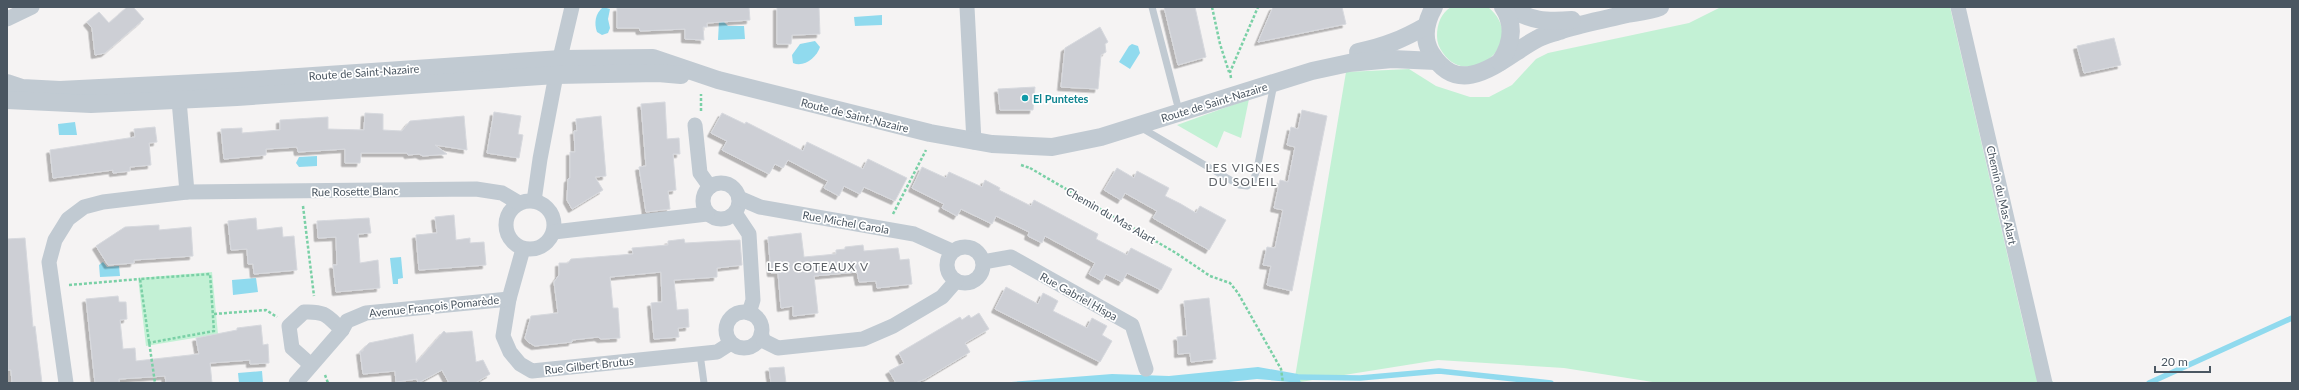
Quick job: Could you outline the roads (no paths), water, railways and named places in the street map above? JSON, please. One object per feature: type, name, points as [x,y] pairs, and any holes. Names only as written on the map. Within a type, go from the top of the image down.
[{"type":"street","points":[[7,19],[32,7]]},
{"type":"street","points":[[534,201],[540,159],[558,67],[572,7]]},
{"type":"street","points":[[967,7],[974,142]]},
{"type":"street","points":[[1434,7],[1426,26],[1426,39],[1429,51],[1436,61],[1447,70],[1460,75],[1474,75],[1488,71],[1499,62],[1537,38],[1607,18],[1660,7]]},
{"type":"street","points":[[1499,62],[1507,52],[1511,39],[1511,26],[1502,7]]},
{"type":"street","points":[[1507,7],[1524,17],[1548,21],[1607,18]]},
{"type":"street","name":"Chemin du Mas Alart","points":[[1958,7],[2045,383]]},
{"type":"street","name":"Route de Saint-Nazaire","points":[[992,144],[1060,136],[1102,126],[1176,103],[1231,78],[1380,48],[1401,41],[1426,26]]},
{"type":"street","name":"Route de Saint-Nazaire","points":[[7,100],[91,104],[178,92],[558,67],[653,58],[718,80],[859,117],[974,142],[1052,148],[1101,137],[1312,71],[1349,63],[1392,59],[1436,61]]},
{"type":"street","name":"Route de Saint-Nazaire","points":[[7,83],[22,88],[60,90],[178,92]]},
{"type":"street","points":[[66,383],[49,262],[55,240],[68,219],[84,207],[103,202],[187,192],[178,92]]},
{"type":"street","points":[[695,125],[700,173],[710,187]]},
{"type":"street","points":[[707,214],[703,200],[710,187],[724,183],[731,186],[737,206],[749,234],[753,300],[749,313]]},
{"type":"street","name":"Rue Rosette Blanc","points":[[187,192],[476,189],[502,193],[519,203]]},
{"type":"street","points":[[534,201],[542,204],[553,216],[554,232],[550,239],[538,248],[523,249],[510,239],[506,227],[508,215],[519,203],[534,201]]},
{"type":"street","points":[[554,232],[707,214],[722,220],[737,206]]},
{"type":"street","name":"Rue Michel Carola","points":[[737,206],[760,206],[886,228],[914,234],[952,251]]},
{"type":"street","points":[[967,246],[980,254],[983,262],[983,269],[975,280],[969,283],[956,281],[947,270],[946,264],[952,251],[967,246]]},
{"type":"street","name":"Rue Gilbert Brutus","points":[[523,249],[509,299],[503,336],[510,352],[520,364],[532,371],[717,352],[731,343]]},
{"type":"street","name":"Rue Gabriel Hispa","points":[[983,262],[1010,257],[1132,325],[1146,368]]},
{"type":"street","points":[[762,334],[758,340],[748,348],[742,348],[731,343],[727,336],[726,328],[734,315],[742,312],[749,313],[760,321],[764,340],[778,348],[863,339],[893,326],[942,297],[956,281]]},
{"type":"street","name":"Avenue François Pomarède","points":[[296,383],[342,330],[347,321],[366,313],[509,299]]},
{"type":"street","points":[[311,365],[292,348],[289,326],[304,312],[316,311],[323,313],[342,330]]},
{"type":"lane","points":[[1152,7],[1176,103]]},
{"type":"lane","points":[[1138,126],[1239,185],[1246,186],[1253,182],[1257,169],[1274,83]]},
{"type":"lane","points":[[700,354],[704,383]]},
{"type":"water","points":[[603,7],[610,9],[608,19],[610,28],[608,33],[602,35],[597,32],[595,22],[598,13]]},
{"type":"water","points":[[882,15],[882,25],[855,26],[854,17]]},
{"type":"water","points":[[719,21],[723,21],[728,26],[744,26],[745,39],[718,40]]},
{"type":"water","points":[[815,41],[820,47],[810,61],[801,64],[793,63],[792,55],[800,44]]},
{"type":"water","points":[[1132,44],[1138,46],[1140,53],[1130,69],[1119,62],[1129,46]]},
{"type":"water","points":[[75,122],[77,135],[59,135],[58,124]]},
{"type":"water","points":[[317,156],[317,166],[299,167],[296,163],[299,157]]},
{"type":"water","points":[[401,257],[403,278],[398,279],[398,284],[393,284],[390,258]]},
{"type":"water","points":[[103,262],[107,267],[119,266],[120,276],[100,277],[99,265]]},
{"type":"water","points":[[256,278],[258,292],[233,295],[232,280]]},
{"type":"water","points":[[1258,367],[1298,374],[1301,383],[1257,379],[1219,383],[998,383],[1112,374],[1169,376]]},
{"type":"water","points":[[262,371],[263,383],[239,383],[238,373]]},
{"type":"waterway","points":[[2149,383],[2292,318]]},
{"type":"waterway","points":[[1295,377],[1360,378],[1439,371],[1551,383]]},
{"type":"place","name":"El Puntetes","points":[[1025,98]]},
{"type":"district","name":"LES VIGNES DU SOLEIL","points":[[1243,174]]},
{"type":"district","name":"LES COTEAUX V","points":[[818,266]]}]
